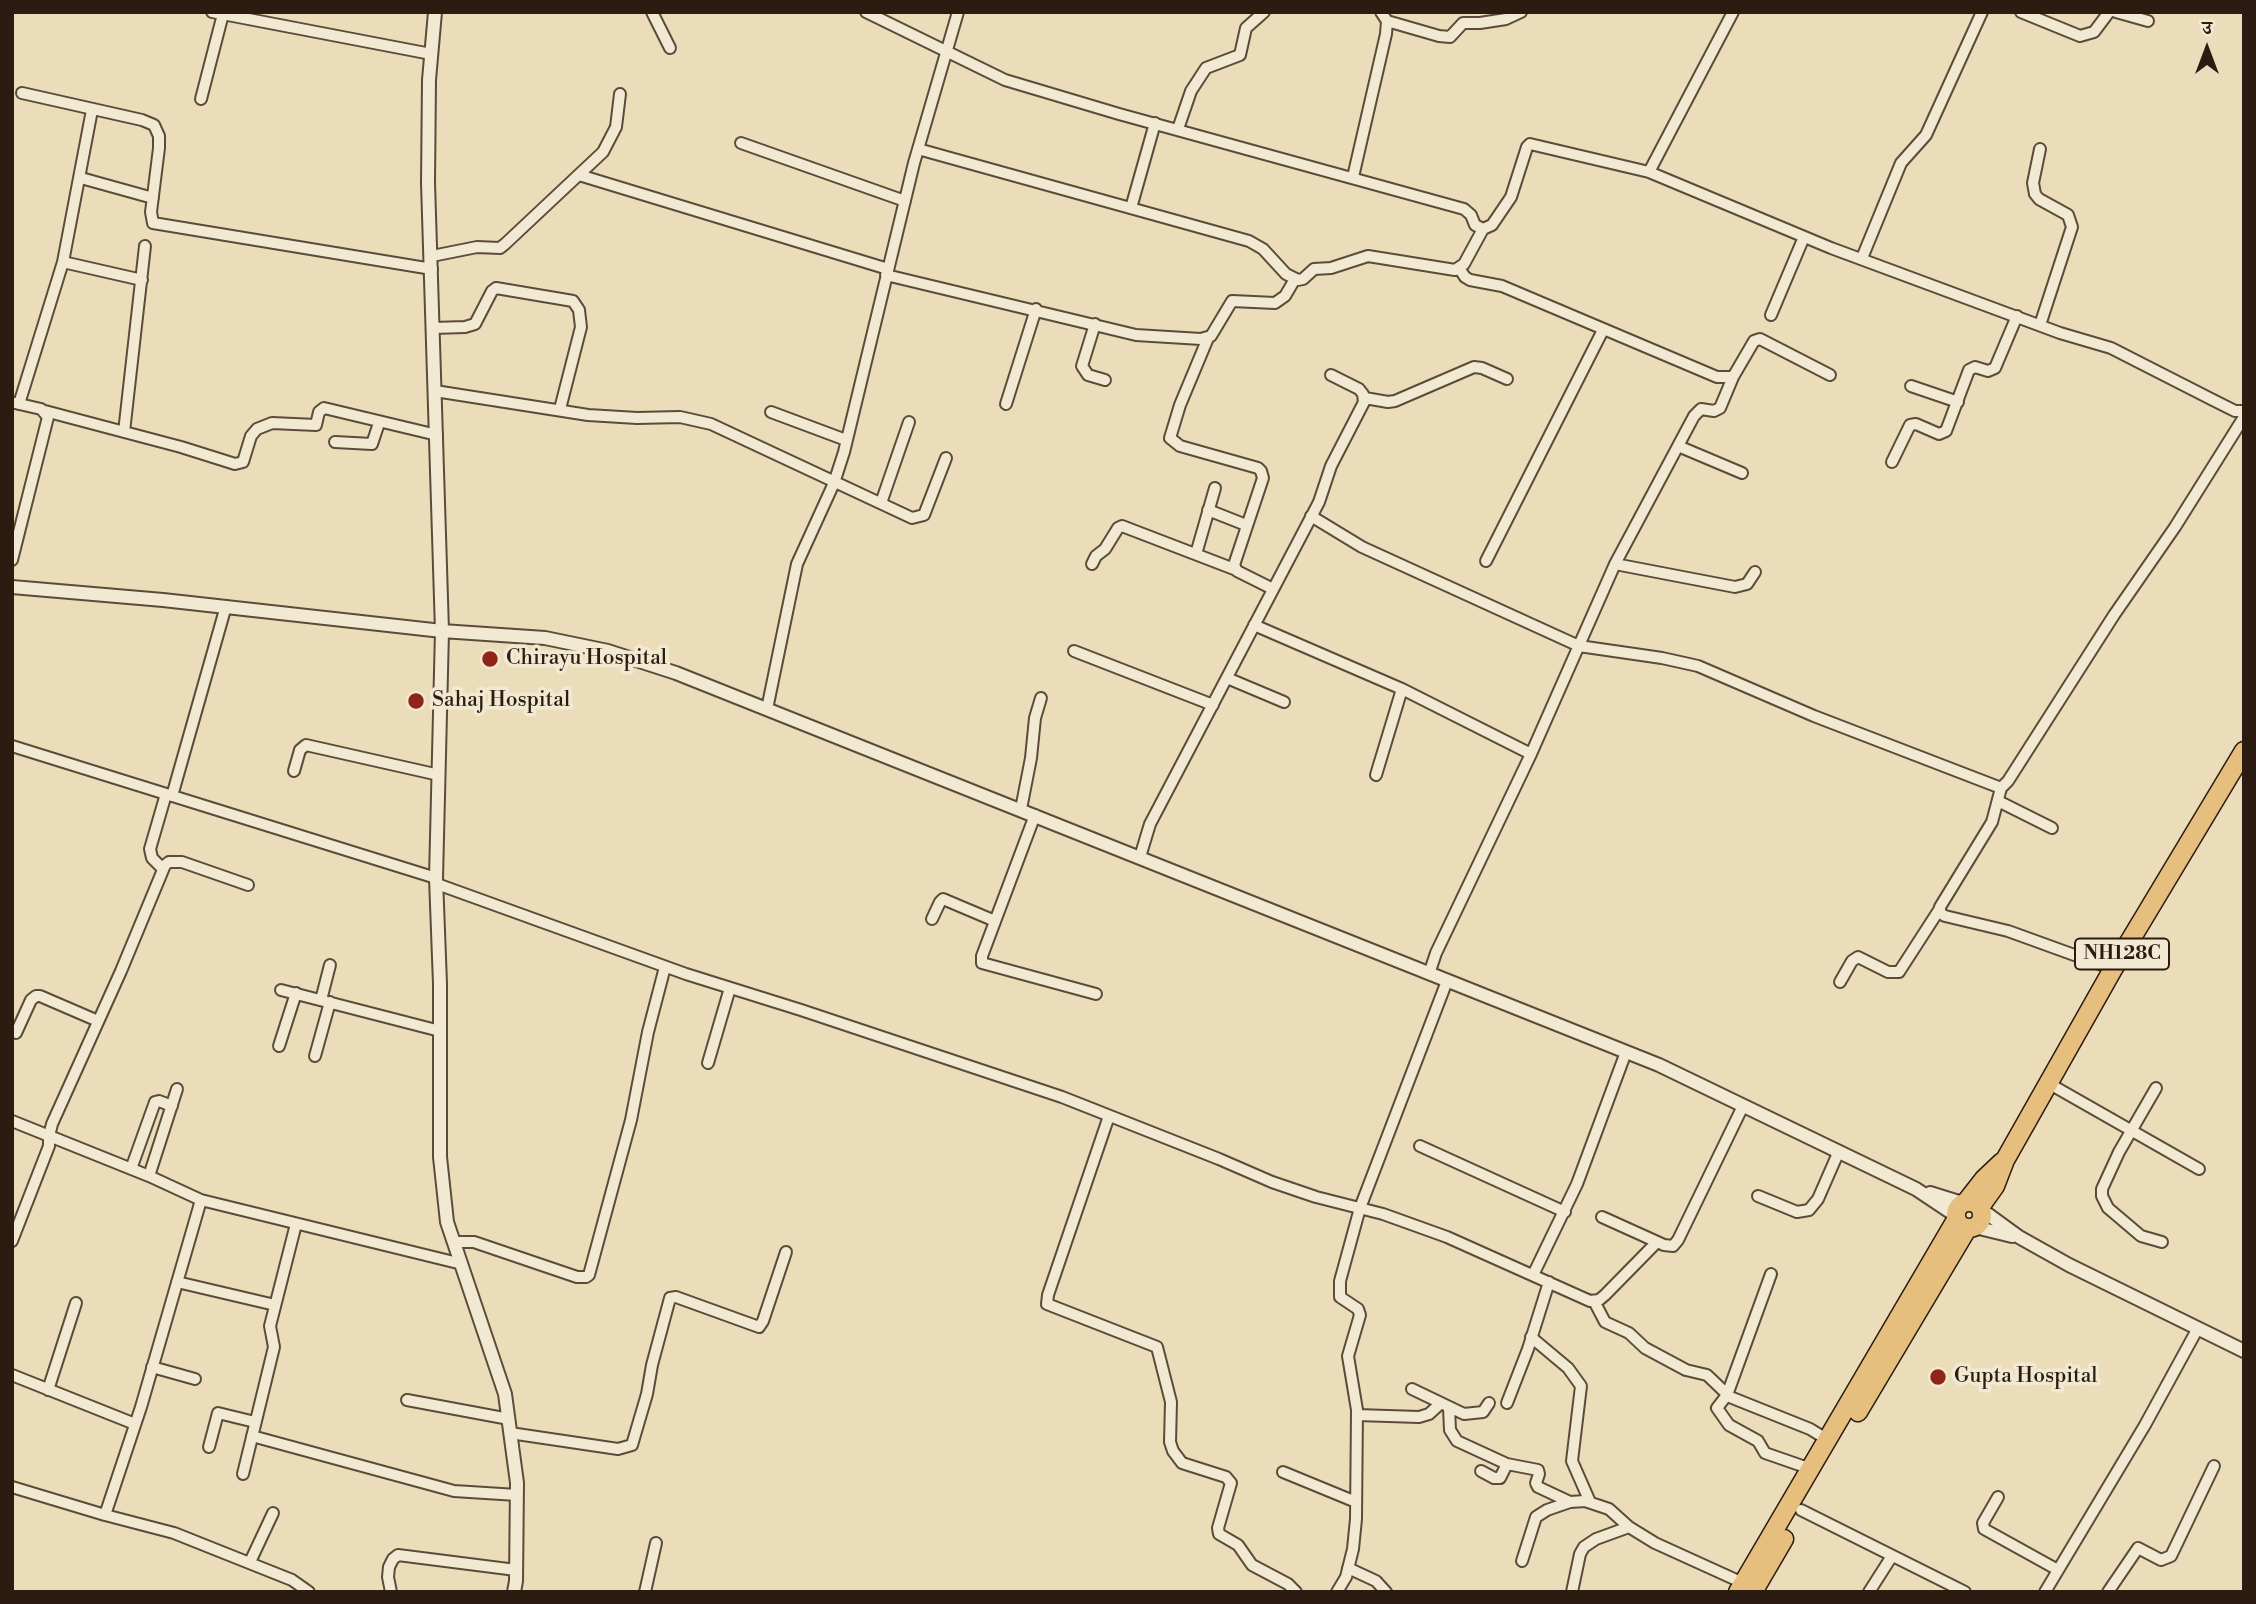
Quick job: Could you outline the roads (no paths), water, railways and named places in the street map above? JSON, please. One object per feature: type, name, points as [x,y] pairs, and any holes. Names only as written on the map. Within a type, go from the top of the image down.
[{"type":"highway","name":"NH128C","points":[[1745,1589],[1801,1510],[1968,1214],[1984,1179],[2005,1160],[2113,969],[2244,751]]},
{"type":"highway","name":"NH128C","points":[[1745,1589],[1828,1440],[1968,1214]]},
{"type":"street","points":[[435,12],[431,54],[428,183],[442,631],[436,881],[440,1157],[447,1222],[505,1394],[517,1495],[517,1591]]},
{"type":"street","points":[[652,12],[670,48]]},
{"type":"street","points":[[866,12],[1005,80],[1464,209],[1471,215],[1475,225],[1483,229]]},
{"type":"street","points":[[766,709],[797,564],[834,483],[918,149],[958,12]]},
{"type":"street","points":[[1178,129],[1191,91],[1206,68],[1240,55],[1246,28],[1264,12]]},
{"type":"street","points":[[1353,177],[1367,120],[1385,15],[1439,36],[1450,37],[1464,23],[1506,19],[1521,12]]},
{"type":"street","points":[[1649,172],[1733,12]]},
{"type":"street","points":[[1862,258],[1901,163],[1926,135],[1982,12]]},
{"type":"street","points":[[2021,12],[2080,36],[2094,32],[2109,12]]},
{"type":"street","points":[[2116,12],[2148,21]]},
{"type":"street","points":[[201,99],[217,13],[431,54]]},
{"type":"street","points":[[22,93],[151,122],[158,130],[159,148],[150,218],[153,223],[432,263],[477,247],[500,248],[596,160],[609,142],[618,119],[620,94]]},
{"type":"street","points":[[92,110],[63,262],[16,403],[239,464],[245,459],[253,431],[280,423],[316,425],[319,412],[324,408],[437,435]]},
{"type":"street","points":[[1131,208],[1155,123]]},
{"type":"street","points":[[741,143],[905,201]]},
{"type":"street","points":[[918,149],[1255,243],[1264,249],[1286,274],[1295,279],[1303,279],[1314,269],[1331,268],[1368,256],[1448,270],[1459,268],[1470,255],[1483,229],[1492,225],[1511,197],[1530,144],[1649,172],[1804,237],[2040,325],[2111,348],[2235,411],[2244,411]]},
{"type":"street","points":[[2040,149],[2033,183],[2035,194],[2068,215],[2072,227],[2040,325]]},
{"type":"street","points":[[579,175],[887,272],[1136,335],[1208,338]]},
{"type":"street","points":[[81,178],[153,198]]},
{"type":"street","points":[[1771,316],[1804,237]]},
{"type":"street","points":[[124,432],[145,246]]},
{"type":"street","points":[[63,262],[142,280]]},
{"type":"street","points":[[1459,268],[1465,277],[1470,279],[1502,286],[1717,377],[1733,377]]},
{"type":"street","points":[[1234,569],[1234,560],[1263,478],[1261,471],[1180,446],[1170,439],[1180,405],[1208,338],[1232,301],[1275,303],[1285,296],[1295,279]]},
{"type":"street","points":[[433,328],[475,324],[496,288],[572,301],[579,310],[581,327],[560,409]]},
{"type":"street","points":[[1006,404],[1036,309]]},
{"type":"street","points":[[1892,462],[1910,425],[1916,424],[1939,434],[1944,433],[1972,368],[1992,371],[1995,368],[2017,316]]},
{"type":"street","points":[[1095,324],[1082,366],[1088,375],[1105,380]]},
{"type":"street","points":[[1486,561],[1603,330]]},
{"type":"street","points":[[1429,974],[1436,953],[1531,754],[1615,564],[1698,410],[1714,411],[1720,408],[1733,377],[1754,341],[1760,339],[1830,375]]},
{"type":"street","points":[[1331,375],[1359,389],[1365,398],[1388,402],[1474,367],[1507,379]]},
{"type":"street","points":[[1911,386],[1958,402]]},
{"type":"street","points":[[435,391],[606,416],[680,417],[704,422],[725,429],[912,518],[921,517],[946,458]]},
{"type":"street","points":[[1140,857],[1145,834],[1319,502],[1331,466],[1365,398]]},
{"type":"street","points":[[12,560],[48,417],[45,411]]},
{"type":"street","points":[[771,412],[846,440]]},
{"type":"street","points":[[1840,982],[1852,961],[1858,957],[1888,972],[1899,972],[1992,822],[2001,788],[2175,527],[2239,429],[2244,417]]},
{"type":"street","points":[[335,442],[372,444],[379,422]]},
{"type":"street","points":[[881,503],[909,422]]},
{"type":"street","points":[[1678,446],[1742,473]]},
{"type":"street","points":[[1196,554],[1215,488]]},
{"type":"street","points":[[1208,510],[1246,526]]},
{"type":"street","points":[[1311,516],[1362,547],[1579,646],[1698,666],[1814,716],[2001,788]]},
{"type":"street","points":[[1092,564],[1122,526],[1234,569],[1273,589]]},
{"type":"street","points":[[1615,564],[1735,587],[1747,584],[1755,572]]},
{"type":"street","points":[[12,587],[226,606],[442,631],[545,638],[608,651],[676,673],[1659,1065],[2019,1237],[2069,1265],[2244,1351]]},
{"type":"street","points":[[163,869],[152,858],[150,849],[226,606]]},
{"type":"street","points":[[1254,625],[1402,689],[1531,754]]},
{"type":"street","points":[[1074,651],[1213,705]]},
{"type":"street","points":[[1227,678],[1283,702]]},
{"type":"street","points":[[1376,775],[1402,689]]},
{"type":"street","points":[[1021,809],[1031,758],[1035,718],[1041,698]]},
{"type":"street","points":[[294,771],[300,750],[306,745],[439,775]]},
{"type":"street","points":[[12,746],[436,881],[665,967],[982,1069],[1109,1116],[1272,1182],[1404,1221],[1447,1237],[1594,1301],[1605,1322],[1629,1333],[1645,1348],[1686,1370],[1707,1375],[1727,1395],[1810,1429],[1828,1440]]},
{"type":"street","points":[[1998,802],[2052,828]]},
{"type":"street","points":[[1035,815],[982,956],[982,963],[1096,993]]},
{"type":"street","points":[[12,1241],[50,1146],[49,1136],[54,1119],[163,869],[170,862],[182,862],[248,886]]},
{"type":"street","points":[[932,919],[943,899],[995,920]]},
{"type":"street","points":[[1939,910],[1945,916],[2008,931],[2113,969]]},
{"type":"street","points":[[315,1056],[330,965]]},
{"type":"street","points":[[454,1242],[474,1242],[577,1277],[589,1275],[631,1120],[648,1032],[665,967]]},
{"type":"street","points":[[1337,1592],[1346,1577],[1353,1549],[1357,1415],[1348,1356],[1360,1312],[1340,1297],[1339,1289],[1360,1208],[1447,981]]},
{"type":"street","points":[[708,1063],[730,988]]},
{"type":"street","points":[[281,990],[440,1031]]},
{"type":"street","points":[[279,1046],[296,993]]},
{"type":"street","points":[[16,1033],[31,1000],[36,996],[98,1021]]},
{"type":"street","points":[[1533,1275],[1565,1212],[1593,1145],[1626,1052]]},
{"type":"street","points":[[2048,1083],[2199,1169]]},
{"type":"street","points":[[2156,1088],[2102,1189],[2102,1196],[2108,1208],[2141,1236],[2162,1242]]},
{"type":"street","points":[[149,1176],[177,1089]]},
{"type":"street","points":[[131,1169],[155,1102],[172,1106]]},
{"type":"street","points":[[1602,1217],[1664,1245],[1672,1245],[1678,1240],[1744,1106]]},
{"type":"street","points":[[1109,1116],[1047,1304],[1157,1348],[1171,1402],[1170,1441],[1173,1451],[1182,1463],[1226,1477],[1231,1483],[1218,1528],[1219,1534],[1238,1545],[1252,1564],[1288,1584],[1296,1592]]},
{"type":"street","points":[[12,1121],[201,1200],[462,1264]]},
{"type":"street","points":[[1420,1146],[1565,1212]]},
{"type":"street","points":[[1758,1196],[1797,1212],[1809,1210],[1818,1199],[1839,1152]]},
{"type":"street","points":[[105,1516],[201,1200]]},
{"type":"street","points":[[243,1474],[274,1347],[269,1329],[296,1224]]},
{"type":"street","points":[[1594,1301],[1605,1295],[1657,1242]]},
{"type":"street","points":[[510,1433],[618,1449],[632,1445],[648,1394],[652,1365],[670,1298],[676,1297],[759,1327],[764,1321],[786,1252]]},
{"type":"street","points":[[1771,1274],[1727,1395],[1717,1408],[1729,1425],[1758,1441],[1765,1453],[1811,1469]]},
{"type":"street","points":[[177,1282],[275,1305]]},
{"type":"street","points":[[1507,1403],[1549,1282]]},
{"type":"street","points":[[48,1390],[76,1303]]},
{"type":"street","points":[[2045,1592],[2145,1425],[2198,1328]]},
{"type":"street","points":[[1531,1337],[1569,1368],[1581,1385],[1572,1461],[1590,1502]]},
{"type":"street","points":[[152,1367],[195,1379]]},
{"type":"street","points":[[12,1375],[135,1424]]},
{"type":"street","points":[[1412,1389],[1464,1414],[1483,1412],[1489,1403]]},
{"type":"street","points":[[407,1400],[509,1419]]},
{"type":"street","points":[[1357,1415],[1419,1417],[1445,1406]]},
{"type":"street","points":[[1445,1406],[1450,1430],[1457,1441],[1507,1464],[1538,1470],[1538,1487],[1570,1502]]},
{"type":"street","points":[[209,1447],[218,1413],[255,1422]]},
{"type":"street","points":[[252,1436],[454,1491],[517,1495]]},
{"type":"street","points":[[1481,1471],[1500,1478],[1507,1464]]},
{"type":"street","points":[[2108,1592],[2138,1548],[2161,1560],[2171,1556],[2214,1466]]},
{"type":"street","points":[[1283,1472],[1356,1502]]},
{"type":"street","points":[[12,1487],[105,1516],[174,1533],[299,1583],[309,1592]]},
{"type":"street","points":[[1998,1497],[1983,1523],[1984,1529],[2058,1570]]},
{"type":"street","points":[[1522,1561],[1536,1517],[1570,1502],[1590,1502],[1609,1509],[1629,1527],[1745,1589]]},
{"type":"street","points":[[1801,1510],[1965,1592]]},
{"type":"street","points":[[250,1562],[273,1513]]},
{"type":"street","points":[[1572,1592],[1580,1553],[1584,1547],[1596,1539],[1629,1527]]},
{"type":"street","points":[[645,1592],[656,1543]]},
{"type":"street","points":[[391,1592],[387,1577],[389,1567],[398,1555],[516,1570]]},
{"type":"street","points":[[1869,1592],[1892,1556]]},
{"type":"street","points":[[1348,1568],[1376,1581],[1386,1592]]},
{"type":"place","name":"Chirayu Hospital","points":[[490,659]]},
{"type":"place","name":"Sahaj Hospital","points":[[416,701]]},
{"type":"place","name":"Gupta Hospital","points":[[1938,1377]]}]
